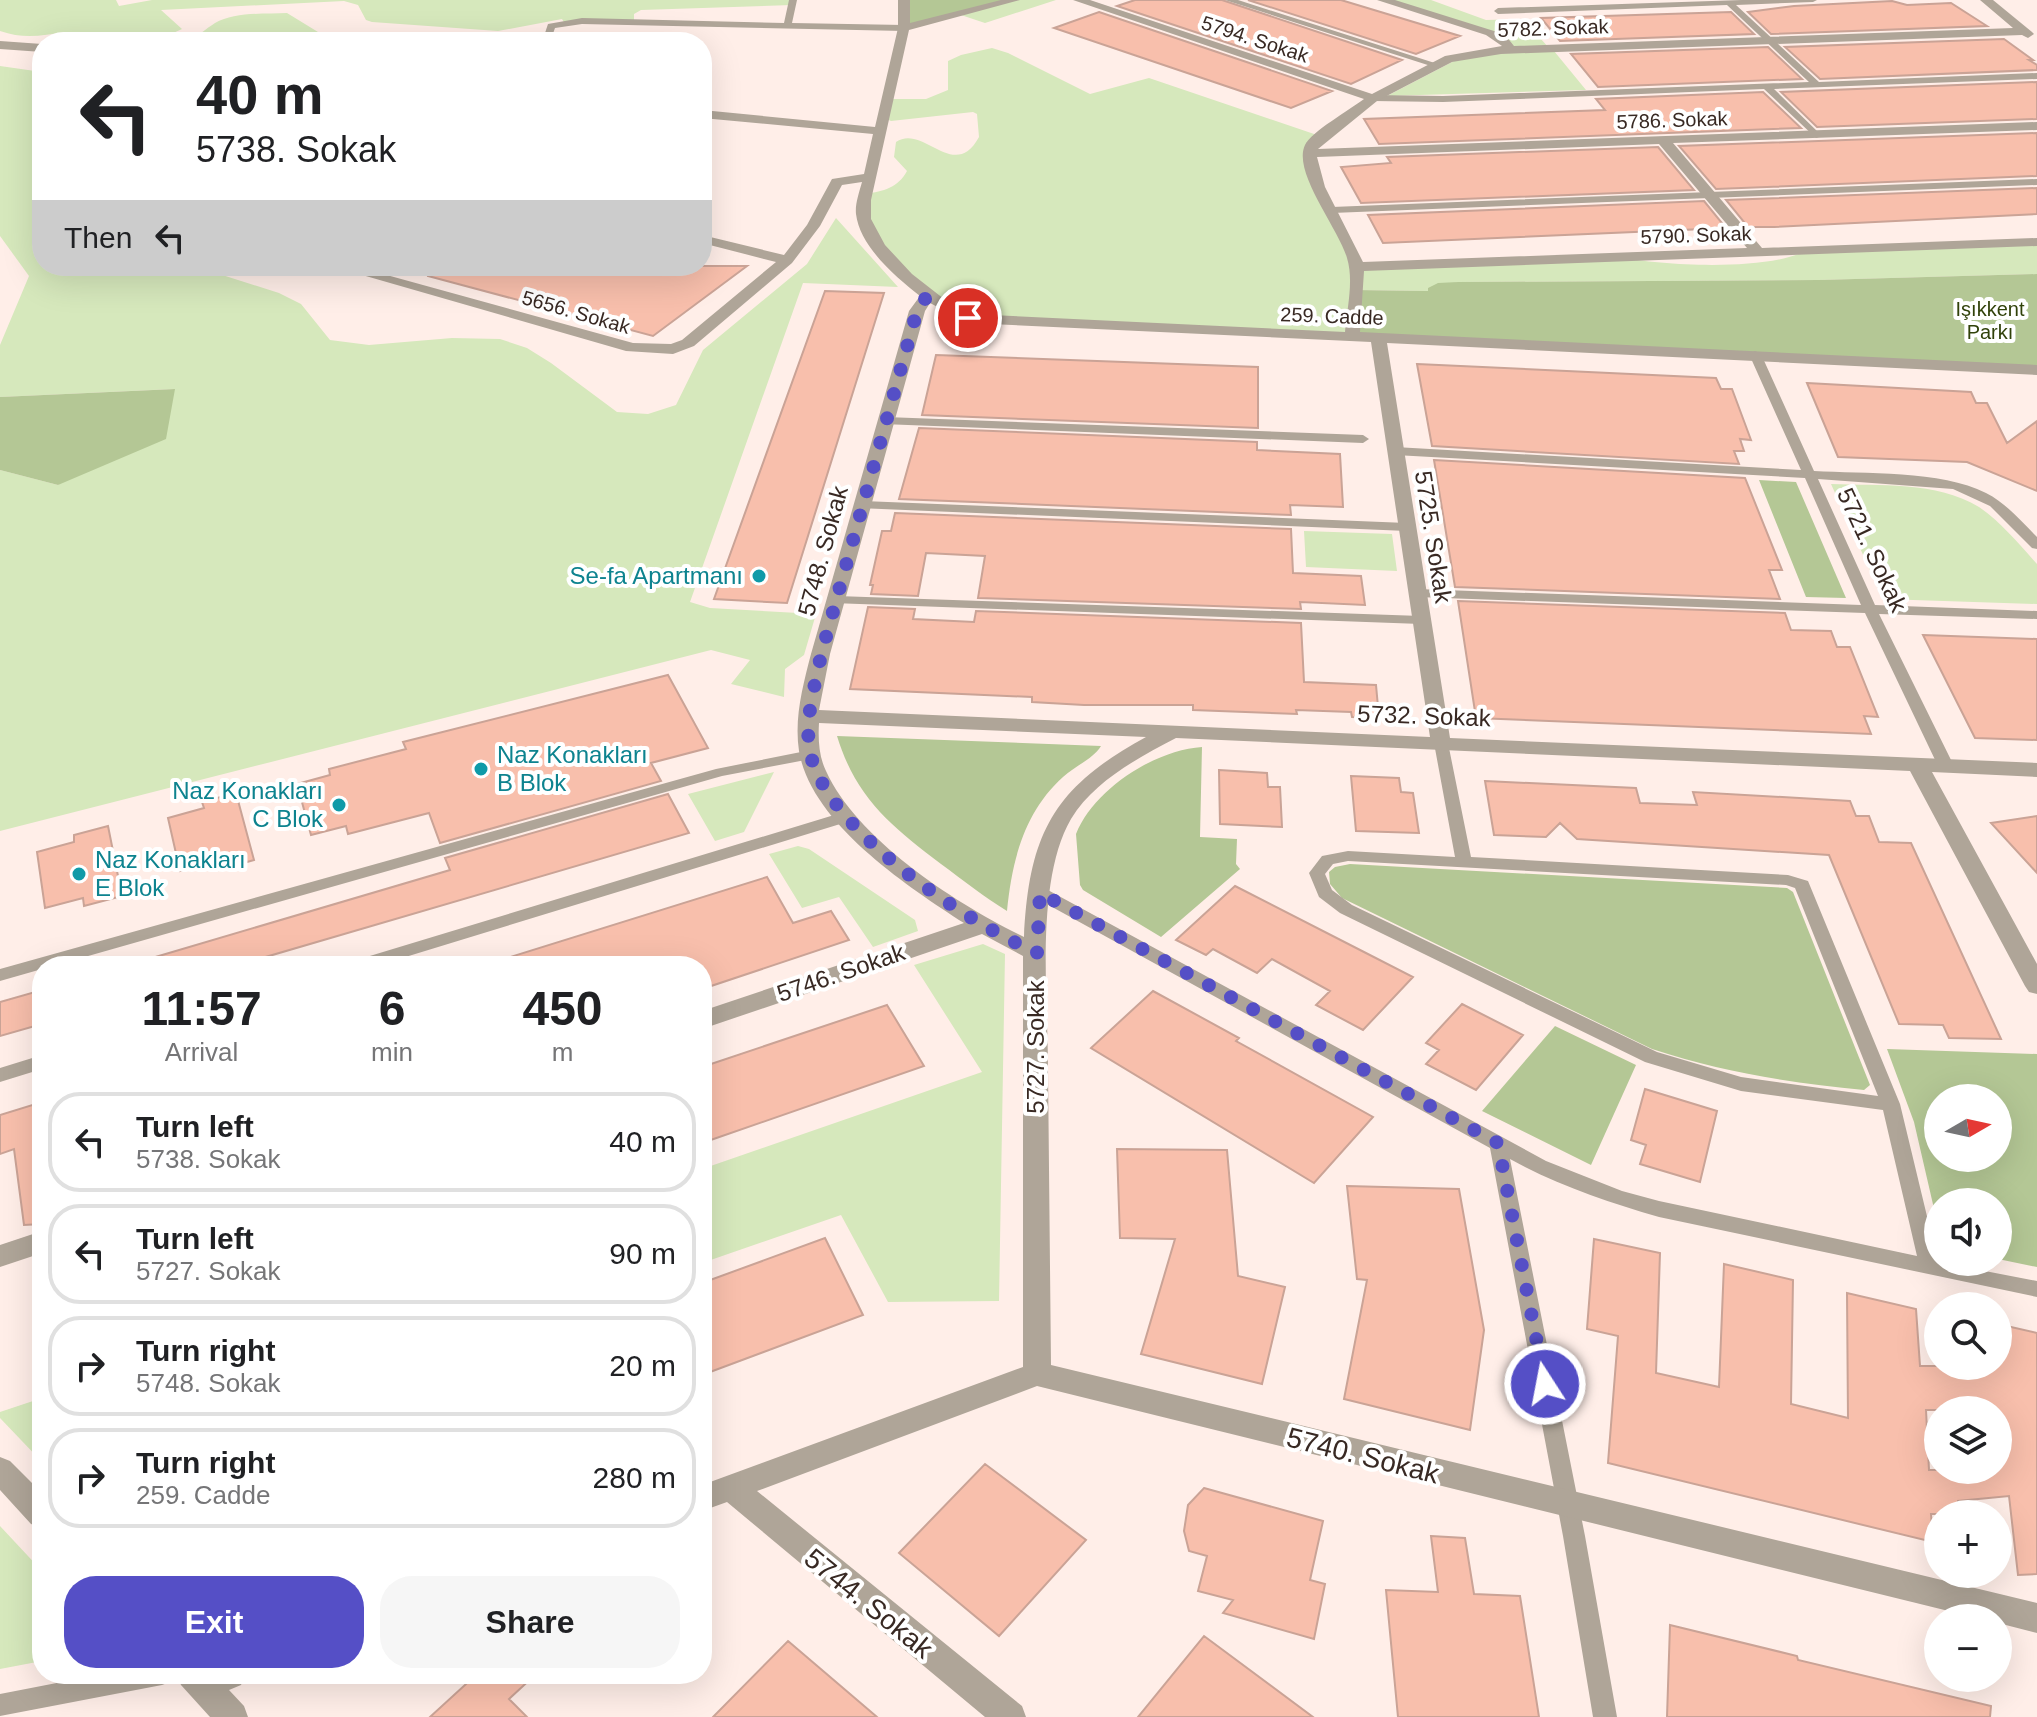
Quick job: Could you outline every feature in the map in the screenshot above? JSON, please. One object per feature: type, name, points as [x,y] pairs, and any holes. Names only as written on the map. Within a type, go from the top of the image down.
[{"type":"street","name":"259. Cadde","points":[[904,0],[904,28],[870,177],[864,220],[882,248],[927,296],[956,314],[981,320],[1755,354],[2037,370]]},
{"type":"street","points":[[904,28],[1014,0]]},
{"type":"street","name":"5794. Sokak","points":[[1079,0],[1373,98]]},
{"type":"street","points":[[1383,0],[1478,28],[1502,39],[1511,50]]},
{"type":"street","points":[[1986,0],[2032,36]]},
{"type":"street","name":"5782. Sokak","points":[[1309,153],[1317,138],[1373,98],[1465,54],[1768,40],[2032,36]]},
{"type":"street","points":[[0,45],[32,47]]},
{"type":"street","points":[[712,115],[881,131]]},
{"type":"street","name":"5786. Sokak","points":[[1309,153],[2037,126]]},
{"type":"street","points":[[1663,140],[1758,252]]},
{"type":"street","points":[[1309,153],[1315,176],[1350,245],[1356,267],[1352,336]]},
{"type":"street","points":[[712,241],[787,260],[813,226],[837,182],[870,177]]},
{"type":"street","name":"5790. Sokak","points":[[1356,267],[2037,242]]},
{"type":"street","name":"5656. Sokak","points":[[374,276],[632,348],[666,349],[688,343],[787,260]]},
{"type":"street","name":"5748. Sokak","points":[[927,296],[917,311],[837,600],[809,716],[811,755],[823,787],[844,817],[946,902],[980,926],[1037,953]]},
{"type":"street","name":"5725. Sokak","points":[[1378,338],[1441,743]]},
{"type":"street","name":"5732. Sokak","points":[[809,716],[2037,770]]},
{"type":"street","name":"5727. Sokak","points":[[1037,1374],[1037,953],[1040,893],[1052,836],[1076,799],[1103,772],[1173,732]]},
{"type":"street","points":[[1917,764],[2037,986]]},
{"type":"street","name":"5746. Sokak","points":[[712,1017],[980,926]]},
{"type":"street","points":[[0,1256],[32,1245]]},
{"type":"street","points":[[716,1492],[1037,1374]]},
{"type":"street","name":"5740. Sokak","points":[[1037,1374],[2037,1618]]},
{"type":"street","points":[[0,1470],[32,1504]]},
{"type":"street","name":"5744. Sokak","points":[[716,1492],[1010,1717]]},
{"type":"street","points":[[212,1684],[232,1717]]},
{"type":"lane","points":[[787,26],[793,0]]},
{"type":"lane","points":[[1229,0],[1437,65]]},
{"type":"lane","points":[[1498,11],[1813,0]]},
{"type":"lane","points":[[1729,3],[1816,84]]},
{"type":"lane","points":[[549,32],[551,26],[582,21],[904,28]]},
{"type":"lane","points":[[1373,98],[1404,100],[2037,76]]},
{"type":"lane","points":[[1766,86],[1816,135]]},
{"type":"lane","points":[[1332,210],[2037,182]]},
{"type":"lane","name":"5721. Sokak","points":[[1755,354],[1870,609],[1946,766]]},
{"type":"lane","points":[[886,421],[1363,439]]},
{"type":"lane","points":[[1395,451],[1922,480],[1969,488],[1999,505],[2037,545]]},
{"type":"lane","points":[[863,505],[1407,527]]},
{"type":"lane","points":[[1417,593],[2037,615]]},
{"type":"lane","points":[[837,600],[1421,620]]},
{"type":"lane","points":[[1441,743],[1464,863]]},
{"type":"lane","points":[[67,956],[721,772],[811,755]]},
{"type":"lane","points":[[389,956],[844,817]]},
{"type":"lane","points":[[1891,1104],[1741,1084],[1651,1057],[1346,909],[1325,893],[1317,873],[1328,860],[1348,856],[1796,881],[1806,892],[1891,1104],[1924,1246]]},
{"type":"lane","points":[[1040,893],[1539,1166],[1618,1197],[1924,1266]]},
{"type":"lane","points":[[0,975],[32,966]]},
{"type":"lane","points":[[0,1075],[32,1065]]},
{"type":"lane","points":[[1498,1143],[1568,1505],[1605,1717]]},
{"type":"lane","points":[[1973,1276],[2037,1289]]},
{"type":"lane","points":[[0,1705],[110,1684]]},
{"type":"green space","points":[[0,0],[116,0],[119,6],[152,0],[793,0],[792,5],[641,10],[634,14],[634,22],[565,24],[562,19],[498,31],[372,22],[366,20],[358,5],[344,1],[161,10],[182,29],[175,32],[32,32],[32,36],[24,36],[0,31]]},
{"type":"green space","points":[[904,0],[1014,0],[904,28]]},
{"type":"green space","points":[[1014,0],[1056,0],[985,23],[958,14]]},
{"type":"green space","points":[[1383,0],[1431,0],[1486,20],[1523,19],[1549,48],[1511,50],[1502,39]]},
{"type":"green space","points":[[287,13],[318,32],[203,32],[223,19],[250,14]]},
{"type":"green space","points":[[992,48],[1090,94],[1149,78],[1320,136],[1309,152],[1356,267],[1619,257],[1661,263],[1714,265],[1766,262],[1806,251],[2037,242],[2037,274],[1819,280],[1458,282],[1428,291],[1355,290],[1352,336],[956,314],[882,248],[863,207],[866,194],[895,185],[907,171],[894,157],[896,142],[906,138],[917,140],[949,154],[959,155],[969,150],[979,137],[977,114],[973,112],[891,121],[884,118],[888,99],[926,99],[948,90],[948,61]]},
{"type":"green space","points":[[1554,51],[1586,90],[1387,96],[1454,61],[1488,54]]},
{"type":"green space","points":[[0,66],[32,71],[32,276],[225,276],[279,293],[301,304],[330,340],[369,345],[452,338],[500,339],[527,348],[617,412],[648,414],[676,405],[703,350],[807,264],[836,218],[898,287],[803,283],[690,602],[710,608],[816,614],[804,655],[785,669],[784,697],[731,684],[750,660],[711,650],[0,831],[0,470],[58,485],[174,389],[0,397],[0,345],[29,276],[0,236]]},
{"type":"green space","name":"Işıkkent Parkı","points":[[2037,274],[2037,370],[1352,336],[1355,290],[1428,291],[1438,283],[1458,282],[1819,280]]},
{"type":"green space","points":[[175,389],[166,439],[58,485],[0,470],[0,397]]},
{"type":"green space","points":[[1759,480],[1796,482],[1846,598],[1806,597]]},
{"type":"green space","points":[[1831,484],[1926,489],[1963,499],[1979,507],[2002,526],[2037,564],[2037,604],[1883,599]]},
{"type":"green space","points":[[1304,531],[1392,534],[1397,571],[1306,567]]},
{"type":"green space","points":[[837,736],[1101,746],[1063,777],[1038,806],[1022,838],[1012,874],[1007,911],[923,850],[877,809],[854,777]]},
{"type":"green space","points":[[1202,747],[1200,837],[1237,839],[1236,864],[1240,869],[1161,937],[1083,890],[1076,834],[1097,802],[1128,775],[1165,756]]},
{"type":"green space","points":[[774,772],[744,832],[715,841],[688,794]]},
{"type":"green space","points":[[798,846],[809,849],[915,920],[918,931],[873,947],[839,897],[802,908],[769,854]]},
{"type":"green space","points":[[1350,864],[1787,888],[1793,892],[1870,1085],[1864,1090],[1783,1080],[1704,1064],[1652,1049],[1342,898],[1330,884],[1329,872],[1335,867]]},
{"type":"green space","points":[[983,944],[1005,954],[999,1301],[888,1302],[841,1215],[712,1260],[712,1166],[982,1072],[914,965]]},
{"type":"green space","points":[[1555,1026],[1636,1065],[1591,1165],[1482,1111]]},
{"type":"green space","points":[[1887,1049],[2037,1054],[2037,1267],[2012,1262],[2012,1188],[1929,1188],[1926,1172],[2012,1172],[2012,1084],[1924,1084],[1924,1165],[1914,1122]]},
{"type":"green space","points":[[32,1401],[32,1452],[0,1418],[0,1412]]},
{"type":"green space","points":[[0,1526],[32,1560],[32,1663],[0,1669]]},
{"type":"building","points":[[1135,0],[1222,0],[1402,60],[1351,84],[1117,6]]},
{"type":"building","points":[[1248,0],[1341,0],[1460,36],[1416,54]]},
{"type":"building","points":[[1892,1],[1907,5],[1951,3],[1987,26],[1771,34],[1748,12],[1794,6]]},
{"type":"building","points":[[1099,12],[1332,91],[1291,108],[1054,28]]},
{"type":"building","points":[[1731,12],[1754,34],[1560,41],[1541,18]]},
{"type":"building","points":[[2004,39],[2033,60],[2029,60],[2037,65],[2037,70],[1820,79],[1785,47]]},
{"type":"building","points":[[1768,47],[1802,79],[1598,87],[1571,54]]},
{"type":"building","points":[[2037,82],[2037,119],[1817,127],[1781,92]]},
{"type":"building","points":[[1763,92],[1801,128],[1379,144],[1364,119],[1605,110],[1596,99]]},
{"type":"building","points":[[2037,133],[2037,176],[1716,189],[1679,146]]},
{"type":"building","points":[[1658,147],[1694,190],[1361,203],[1341,167],[1391,163],[1387,157]]},
{"type":"building","points":[[2037,188],[2037,214],[1774,227],[1748,227],[1726,200]]},
{"type":"building","points":[[1704,201],[1726,228],[1383,243],[1368,215]]},
{"type":"building","points":[[712,266],[747,266],[653,336],[428,276],[712,276]]},
{"type":"building","points":[[825,291],[884,293],[787,603],[714,599]]},
{"type":"building","points":[[936,355],[1258,367],[1258,428],[922,415]]},
{"type":"building","points":[[1417,364],[1716,378],[1721,389],[1732,389],[1751,440],[1740,439],[1744,451],[1734,451],[1739,464],[1432,446]]},
{"type":"building","points":[[1807,383],[1971,392],[1976,403],[1987,403],[2007,443],[2037,421],[2037,491],[1967,462],[1838,457]]},
{"type":"building","points":[[919,428],[1257,442],[1257,450],[1340,454],[1343,507],[1290,505],[1291,515],[899,499]]},
{"type":"building","points":[[1434,460],[1745,478],[1782,570],[1769,570],[1780,599],[1455,587]]},
{"type":"building","points":[[895,513],[1291,529],[1293,573],[1361,576],[1365,605],[1300,602],[1301,609],[978,598],[985,556],[926,553],[918,596],[871,594],[873,585],[870,585],[882,531],[891,531]]},
{"type":"building","points":[[1458,601],[1785,613],[1791,630],[1831,631],[1837,647],[1850,647],[1878,717],[1864,716],[1871,734],[1476,718]]},
{"type":"building","points":[[868,607],[915,609],[913,619],[974,622],[976,611],[1301,623],[1304,682],[1376,685],[1379,718],[1352,717],[1351,712],[1296,710],[1297,714],[1193,710],[1193,705],[1084,705],[1032,702],[1032,697],[850,689]]},
{"type":"building","points":[[1923,635],[2037,639],[2037,740],[1975,738]]},
{"type":"building","points":[[668,675],[708,748],[651,763],[661,781],[440,843],[429,813],[348,834],[346,826],[311,835],[297,784],[330,775],[329,769],[406,749],[403,742]]},
{"type":"building","points":[[1219,770],[1267,773],[1268,787],[1280,787],[1282,827],[1220,824]]},
{"type":"building","points":[[1351,776],[1399,778],[1401,792],[1413,793],[1419,833],[1356,831]]},
{"type":"building","points":[[1485,781],[1636,788],[1640,803],[1697,805],[1693,792],[1850,801],[1856,816],[1869,816],[1879,842],[1911,843],[2001,1039],[1949,1038],[1943,1025],[1899,1024],[1829,855],[1577,839],[1560,823],[1546,837],[1494,835]]},
{"type":"building","points":[[236,793],[254,860],[219,870],[217,862],[180,871],[168,818],[204,808],[202,802]]},
{"type":"building","points":[[668,794],[689,833],[269,956],[159,956],[450,870],[445,858]]},
{"type":"building","points":[[2037,816],[2037,873],[1991,823]]},
{"type":"building","name":"Naz Konakları E Blok","points":[[108,826],[122,896],[84,906],[83,898],[45,908],[37,852],[74,842],[74,835]]},
{"type":"building","points":[[767,877],[793,923],[831,911],[849,940],[712,986],[712,956],[514,956]]},
{"type":"building","points":[[1235,886],[1413,977],[1363,1030],[1316,1005],[1330,991],[1272,959],[1257,973],[1213,949],[1206,955],[1176,940]]},
{"type":"building","points":[[1153,991],[1373,1117],[1314,1183],[1091,1048]]},
{"type":"building","points":[[32,993],[32,1027],[0,1036],[0,1002]]},
{"type":"building","points":[[1462,1004],[1523,1035],[1476,1090],[1426,1064],[1439,1050],[1426,1043]]},
{"type":"building","points":[[887,1005],[924,1066],[712,1140],[712,1064]]},
{"type":"building","points":[[1645,1089],[1717,1111],[1700,1182],[1640,1164],[1646,1145],[1631,1140]]},
{"type":"building","points":[[32,1105],[32,1225],[24,1225],[14,1149],[0,1154],[0,1115]]},
{"type":"building","points":[[1117,1149],[1227,1150],[1238,1276],[1285,1287],[1262,1384],[1141,1354],[1175,1239],[1120,1238]]},
{"type":"building","points":[[1347,1186],[1459,1189],[1484,1330],[1470,1430],[1344,1399],[1367,1280],[1357,1279]]},
{"type":"building","points":[[825,1238],[863,1315],[712,1371],[712,1279]]},
{"type":"building","points":[[1594,1239],[1660,1253],[1656,1373],[1719,1387],[1724,1264],[1793,1280],[1791,1404],[1848,1418],[1847,1293],[1916,1309],[1920,1366],[1924,1366],[1924,1380],[2012,1380],[2012,1327],[2037,1333],[2037,1574],[2018,1575],[2012,1500],[2009,1496],[1924,1500],[1924,1540],[1608,1463],[1618,1336],[1587,1329]]},
{"type":"building","points":[[985,1464],[1086,1540],[999,1636],[899,1553]]},
{"type":"building","points":[[1204,1488],[1323,1521],[1310,1580],[1325,1584],[1314,1639],[1223,1613],[1233,1600],[1198,1591],[1207,1556],[1189,1551],[1184,1531],[1188,1505]]},
{"type":"building","points":[[1431,1536],[1465,1538],[1474,1594],[1520,1596],[1539,1717],[1398,1717],[1386,1590],[1438,1592]]},
{"type":"building","points":[[1670,1625],[1797,1656],[1798,1660],[1924,1692],[1991,1706],[1990,1717],[1667,1717]]},
{"type":"building","points":[[1204,1636],[1313,1717],[1138,1717]]},
{"type":"building","points":[[788,1641],[877,1717],[713,1717]]},
{"type":"building","points":[[466,1684],[525,1684],[509,1699],[527,1717],[430,1717]]},
{"type":"place","name":"Se-fa Apartmanı","points":[[759,576]]},
{"type":"place","name":"Naz Konakları B Blok","points":[[481,769]]},
{"type":"place","name":"Naz Konakları C Blok","points":[[339,805]]},
{"type":"place","name":"Naz Konakları E Blok","points":[[79,874]]},
{"type":"route","points":[[968,318],[945,309],[927,296],[917,311],[821,655],[811,704],[809,744],[823,787],[844,817],[867,839],[946,902],[990,932],[1037,953],[1040,893],[1498,1143],[1545,1384]]}]
